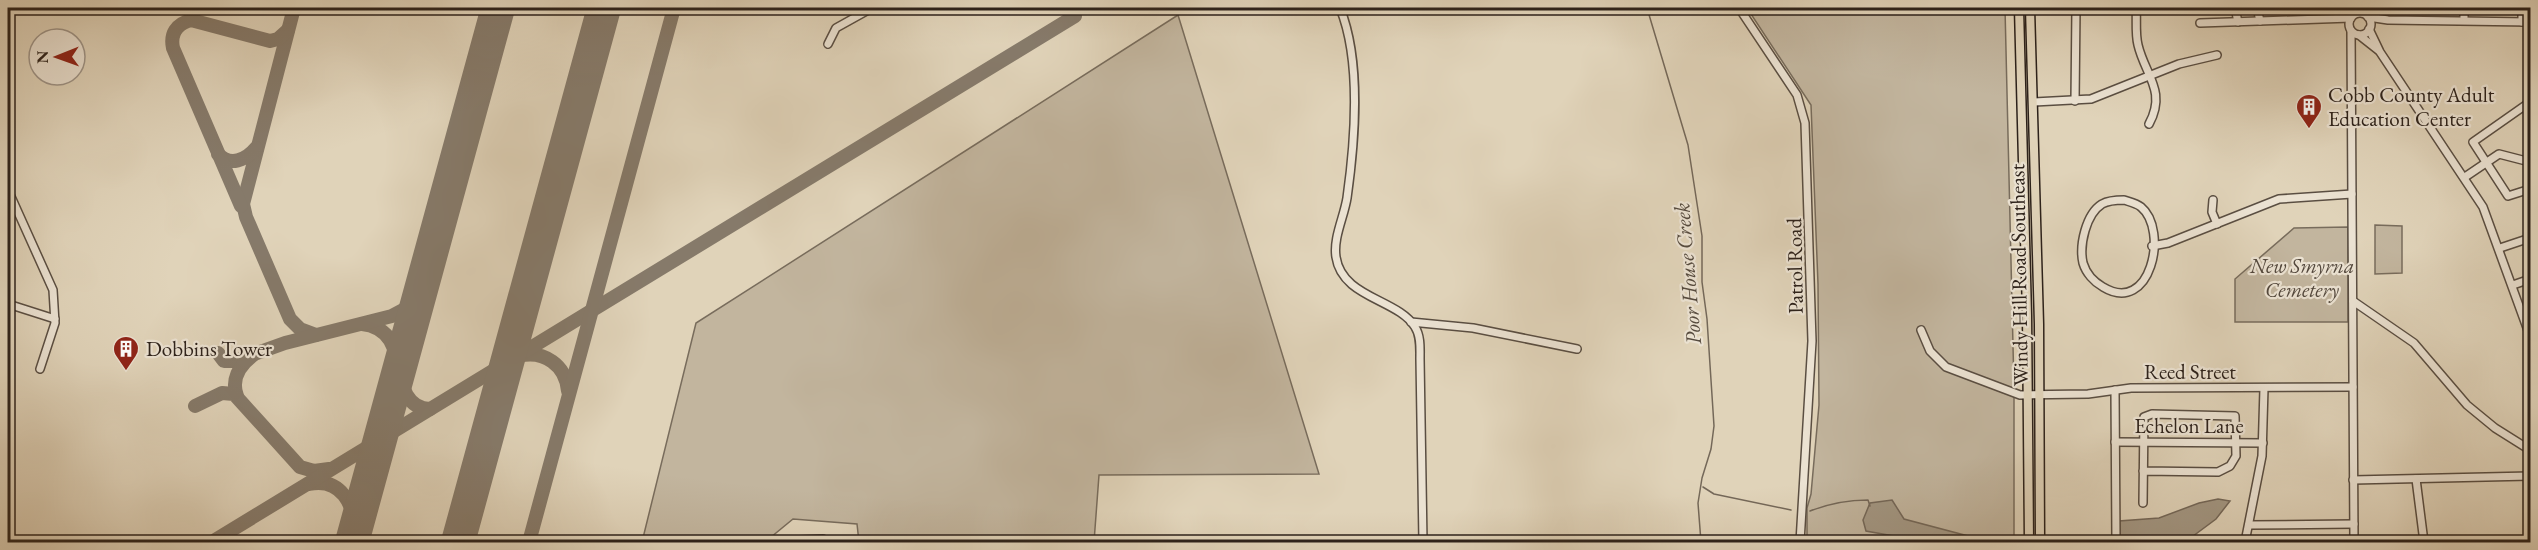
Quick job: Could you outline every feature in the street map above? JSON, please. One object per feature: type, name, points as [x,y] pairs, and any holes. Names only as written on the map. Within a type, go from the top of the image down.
[{"type":"main road","name":"Windy Hill Road Southeast","points":[[2019,8],[2029,543]]},
{"type":"main road","name":"Windy Hill Road Southeast","points":[[2030,8],[2034,102],[2040,543]]},
{"type":"street","points":[[828,44],[836,28],[872,8]]},
{"type":"street","points":[[1341,8],[1347,23],[1353,80],[1351,171],[1346,207],[1336,240],[1336,258],[1339,267],[1354,285],[1369,297],[1411,322],[1418,332],[1423,543]]},
{"type":"street","name":"Patrol Road","points":[[1739,8],[1797,95],[1805,123],[1812,331],[1800,543]]},
{"type":"street","points":[[2075,101],[2076,8]]},
{"type":"street","points":[[2136,8],[2138,44],[2150,76],[2156,105],[2149,124]]},
{"type":"street","points":[[2235,8],[2238,22]]},
{"type":"street","points":[[2257,8],[2260,21]]},
{"type":"street","points":[[2349,8],[2354,543]]},
{"type":"street","points":[[2464,8],[2464,20]]},
{"type":"street","points":[[2522,8],[2522,22]]},
{"type":"street","points":[[2350,23],[2364,13],[2394,20],[2530,22]]},
{"type":"street","points":[[2364,13],[2380,52],[2465,177],[2488,217],[2530,336]]},
{"type":"street","points":[[2200,22],[2335,19],[2350,23],[2358,35],[2380,52]]},
{"type":"street","points":[[2350,60],[2358,35],[2394,20]]},
{"type":"street","points":[[2034,102],[2075,101],[2102,96],[2179,64],[2217,55]]},
{"type":"street","points":[[2530,102],[2473,142],[2508,196],[2530,189]]},
{"type":"street","points":[[2465,177],[2486,161],[2502,154],[2530,162]]},
{"type":"street","points":[[8,190],[53,290],[55,319],[40,369]]},
{"type":"street","points":[[2152,246],[2168,243],[2279,199],[2352,194]]},
{"type":"street","points":[[2124,200],[2142,208],[2151,226],[2152,246],[2152,264],[2148,277],[2137,287],[2128,290],[2112,291],[2098,284],[2090,276],[2083,260],[2083,243],[2090,217],[2096,209],[2112,201],[2124,200]]},
{"type":"street","points":[[2213,200],[2212,212],[2217,224]]},
{"type":"street","points":[[2500,248],[2530,238]]},
{"type":"street","points":[[2513,285],[2530,279]]},
{"type":"street","points":[[2353,301],[2414,343],[2467,405],[2495,428],[2530,450]]},
{"type":"street","points":[[8,304],[55,319]]},
{"type":"street","points":[[1411,322],[1473,328],[1577,349]]},
{"type":"street","name":"Reed Street","points":[[1921,330],[1930,351],[1946,367],[2006,392],[2028,395],[2088,394],[2115,390],[2353,387]]},
{"type":"street","points":[[2245,543],[2263,443],[2264,388]]},
{"type":"street","points":[[2115,390],[2116,543]]},
{"type":"street","points":[[2142,471],[2218,472],[2230,466],[2236,456],[2235,416],[2152,414],[2144,417],[2142,471],[2143,503]]},
{"type":"street","name":"Echelon Lane","points":[[2115,442],[2263,443]]},
{"type":"street","points":[[2353,480],[2530,476]]},
{"type":"street","points":[[2416,479],[2424,543]]},
{"type":"street","points":[[2249,525],[2354,524]]},
{"type":"street","points":[[795,543],[799,540],[823,539]]},
{"type":"green space","points":[[1747,8],[2005,8],[2014,388],[2014,542],[1807,542],[1807,508],[1811,494],[1819,405],[1818,284],[1811,105]]},
{"type":"green space","points":[[1178,15],[1319,474],[1099,475],[1094,542],[859,542],[857,524],[793,519],[765,542],[642,542],[696,323]]},
{"type":"green space","points":[[2375,225],[2402,226],[2402,273],[2375,274]]},
{"type":"green space","name":"New Smyrna Cemetery","points":[[2348,227],[2348,322],[2235,322],[2235,279],[2294,228]]},
{"type":"shaded area","points":[[2218,499],[2230,501],[2216,519],[2185,542],[2120,542],[2119,521],[2159,518],[2199,503]]},
{"type":"shaded area","points":[[1892,500],[1904,519],[1991,542],[1974,542],[1968,539],[1948,537],[1916,540],[1866,531],[1863,520],[1870,503]]},
{"type":"waterway","points":[[344,12],[349,8]]},
{"type":"waterway","name":"Poor House Creek","points":[[1647,8],[1688,145],[1702,236],[1702,282],[1707,319],[1714,426],[1698,503],[1701,542]]},
{"type":"waterway","points":[[1703,487],[1714,494],[1791,510]]},
{"type":"waterway","points":[[1810,511],[1831,504],[1853,501],[1868,500],[1870,506]]},
{"type":"taxiway","points":[[294,8],[243,204],[246,217],[290,319],[300,329],[316,335]]},
{"type":"taxiway","points":[[529,542],[674,8]]},
{"type":"taxiway","points":[[212,542],[1075,16]]},
{"type":"taxiway","points":[[241,206],[173,48],[173,34],[181,24],[191,20],[270,41],[278,39],[288,30]]},
{"type":"taxiway","points":[[218,154],[233,161],[243,159],[256,148]]},
{"type":"taxiway","points":[[218,353],[224,361],[235,361],[285,343],[392,316],[407,308],[421,288]]},
{"type":"taxiway","points":[[362,324],[380,330],[391,341],[396,357],[397,375]]},
{"type":"taxiway","points":[[519,356],[537,355],[552,362],[563,374],[568,391]]},
{"type":"taxiway","points":[[237,396],[235,390],[237,374],[252,356]]},
{"type":"taxiway","points":[[400,367],[404,389],[411,401],[422,408],[430,409]]},
{"type":"taxiway","points":[[195,406],[222,393],[234,394],[300,467],[314,471],[329,469]]},
{"type":"taxiway","points":[[373,442],[385,422]]},
{"type":"taxiway","points":[[309,484],[330,485],[344,495],[352,512],[355,532]]},
{"type":"runway","points":[[352,542],[498,8]]},
{"type":"runway","points":[[458,542],[604,8]]},
{"type":"place","name":"Cobb County Adult Education Center","points":[[2309,130]]},
{"type":"place","name":"Dobbins Tower","points":[[126,372]]}]
